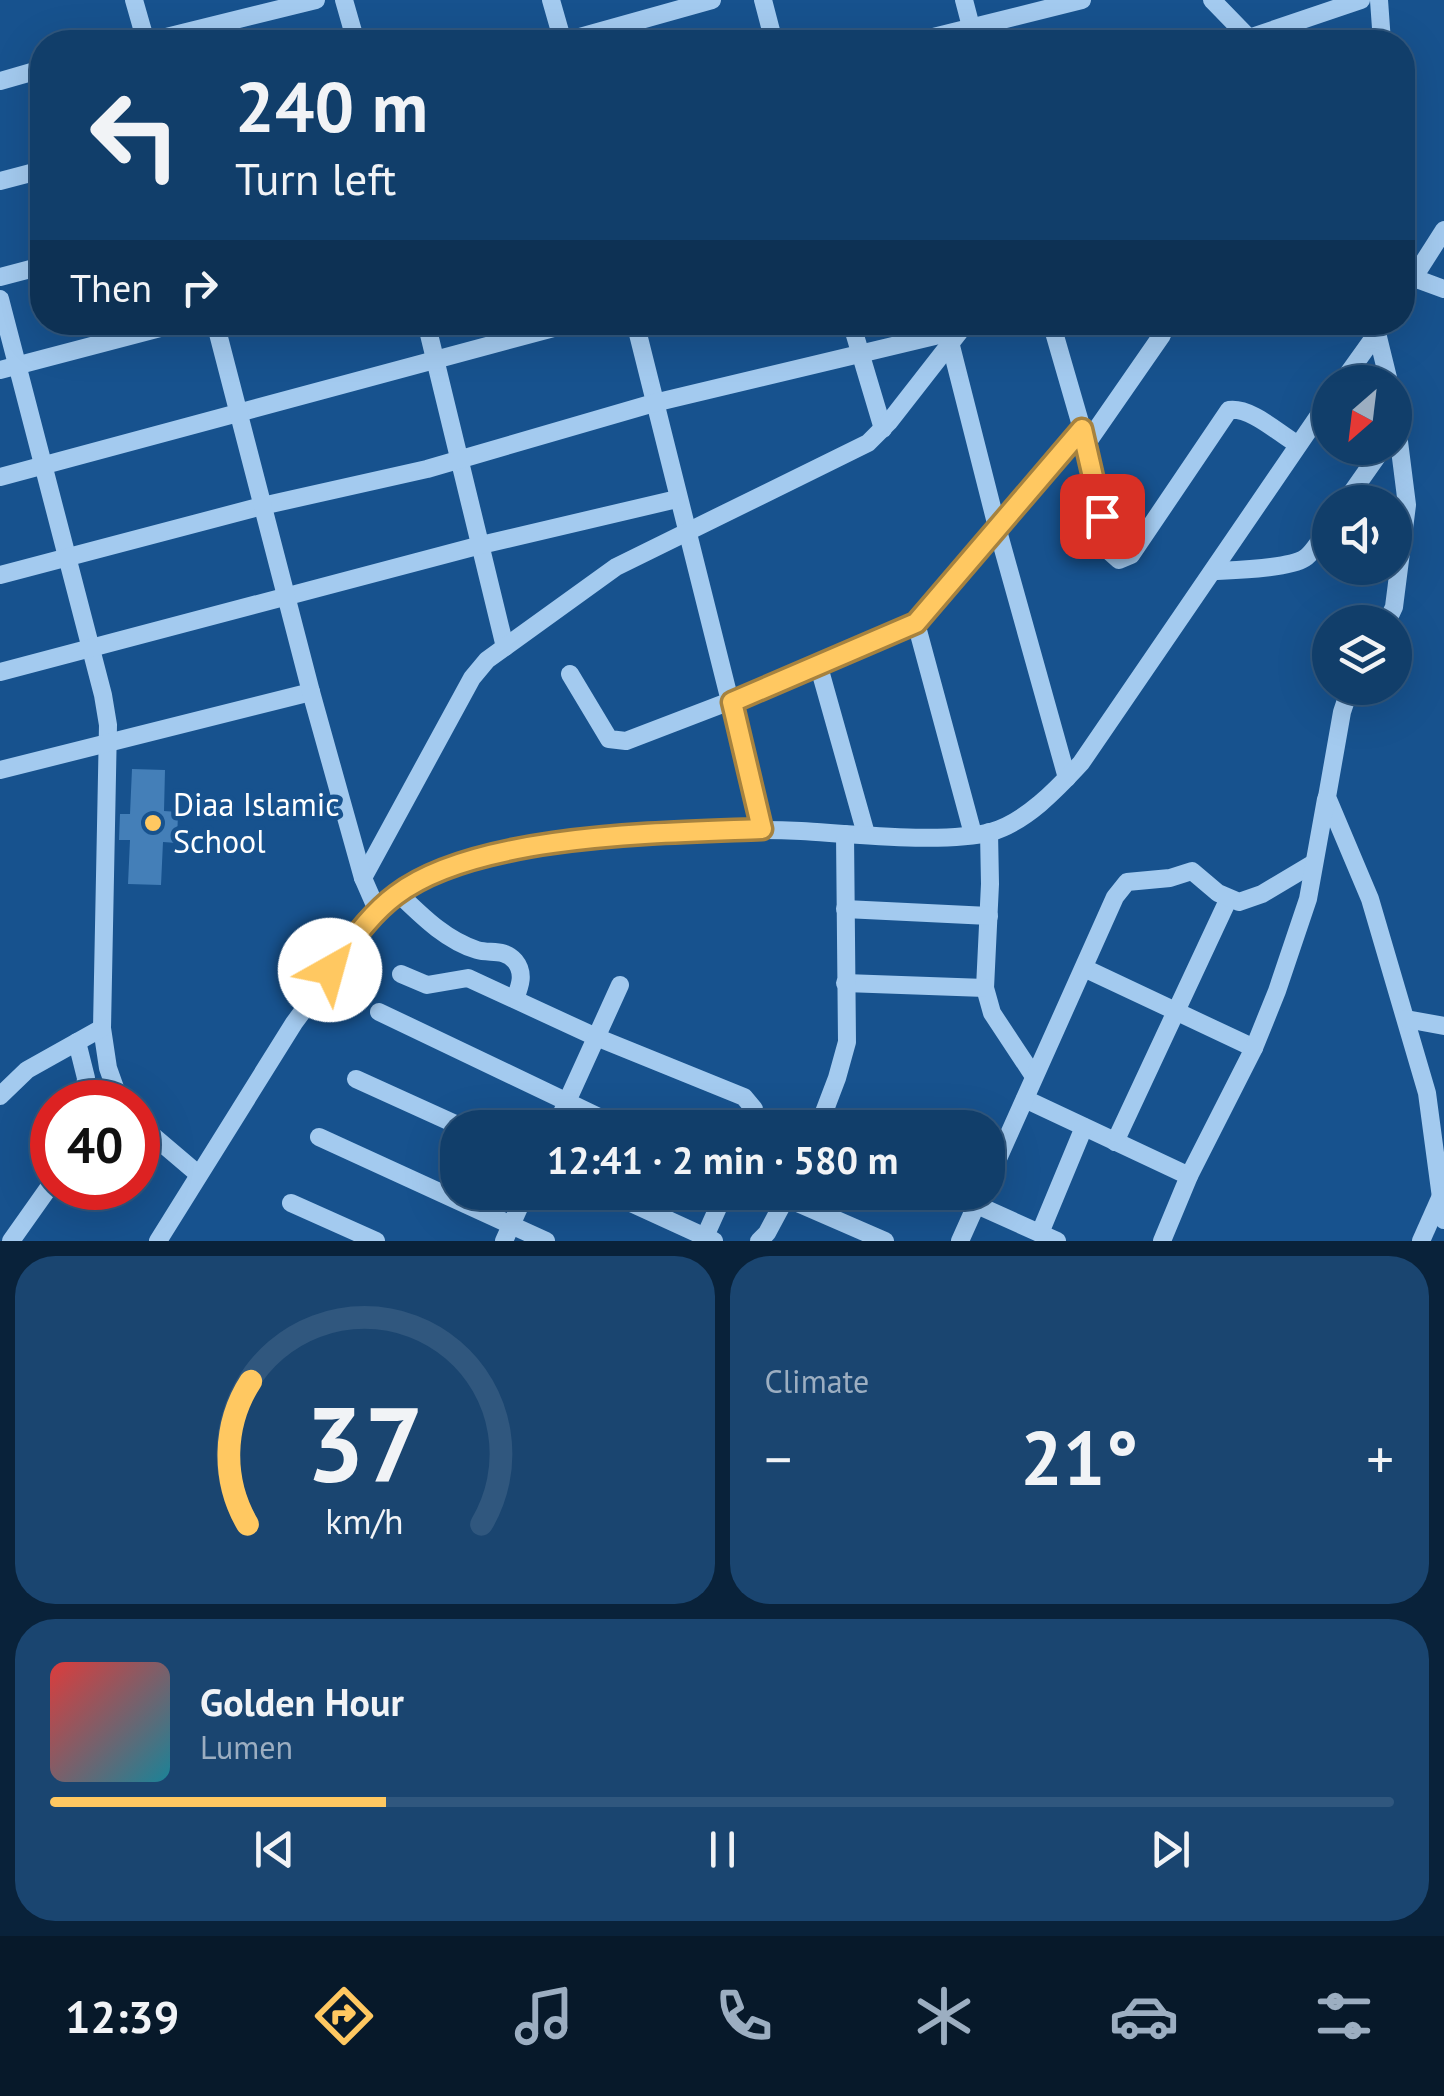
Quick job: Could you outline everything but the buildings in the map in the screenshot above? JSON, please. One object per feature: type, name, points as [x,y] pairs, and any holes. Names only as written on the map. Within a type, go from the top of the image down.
[{"type":"street","points":[[134,0],[143,30]]},
{"type":"street","points":[[195,30],[316,0]]},
{"type":"street","points":[[344,0],[353,30]]},
{"type":"street","points":[[551,0],[559,30]]},
{"type":"street","points":[[605,30],[712,0]]},
{"type":"street","points":[[763,0],[771,30]]},
{"type":"street","points":[[964,0],[972,30]]},
{"type":"street","points":[[989,30],[1082,0]]},
{"type":"street","points":[[1212,0],[1234,30]]},
{"type":"street","points":[[1272,30],[1361,0]]},
{"type":"street","points":[[1378,0],[1381,30]]},
{"type":"street","points":[[0,80],[30,73]]},
{"type":"street","points":[[0,181],[30,173]]},
{"type":"street","points":[[1415,274],[1444,230]]},
{"type":"street","points":[[0,276],[30,269]]},
{"type":"street","points":[[1415,288],[1444,290]]},
{"type":"street","points":[[0,300],[9,367],[44,466],[103,695],[109,745],[102,1028],[112,1080]]},
{"type":"street","points":[[9,367],[133,335]]},
{"type":"street","points":[[219,335],[311,692],[363,878],[377,910]]},
{"type":"street","points":[[429,335],[505,647]]},
{"type":"street","points":[[0,476],[526,335]]},
{"type":"street","points":[[638,335],[762,829]]},
{"type":"street","points":[[854,335],[883,429]]},
{"type":"street","points":[[0,575],[262,506],[460,460],[654,404],[946,335]]},
{"type":"street","points":[[363,878],[472,678],[505,647],[606,574],[868,444],[957,335]]},
{"type":"street","points":[[960,335],[998,531],[1067,778]]},
{"type":"street","points":[[1055,335],[1110,552],[1120,560],[1131,555],[1229,410],[1246,412],[1297,444]]},
{"type":"street","points":[[570,674],[610,739],[616,742],[732,702],[916,623],[1084,438],[1162,335]]},
{"type":"street","points":[[1354,365],[1376,335]]},
{"type":"street","points":[[1382,335],[1386,365]]},
{"type":"street","points":[[158,1241],[303,1010],[377,910],[398,893],[450,866],[510,852],[630,835],[762,829],[844,834],[981,833],[1019,817],[1067,778],[1312,424]]},
{"type":"street","points":[[1394,605],[1407,505],[1402,465]]},
{"type":"street","points":[[0,672],[677,499]]},
{"type":"street","points":[[1214,570],[1248,570],[1298,561],[1312,551]]},
{"type":"street","points":[[916,623],[981,833],[989,916],[985,988],[992,1013],[1033,1075]]},
{"type":"street","points":[[819,667],[866,834]]},
{"type":"street","points":[[0,770],[311,692]]},
{"type":"street","points":[[1162,1241],[1188,1176],[1254,1048],[1308,899],[1344,705]]},
{"type":"street","points":[[1326,797],[1370,899],[1406,1018],[1427,1094],[1444,1220]]},
{"type":"street","points":[[825,1110],[844,1059],[848,1026],[844,834]]},
{"type":"street","points":[[1005,1143],[1116,897],[1127,882],[1170,878],[1192,871],[1228,900],[1251,899],[1314,863]]},
{"type":"street","points":[[398,893],[437,929],[476,950],[502,952],[515,961],[522,978],[515,999]]},
{"type":"street","points":[[1115,1142],[1228,900]]},
{"type":"street","points":[[845,909],[989,916]]},
{"type":"street","points":[[1084,968],[1254,1048]]},
{"type":"street","points":[[401,974],[422,985],[468,978],[596,1037],[744,1097],[754,1110]]},
{"type":"street","points":[[846,983],[985,988]]},
{"type":"street","points":[[563,1110],[620,984]]},
{"type":"street","points":[[380,1012],[582,1110]]},
{"type":"street","points":[[1406,1018],[1444,1026]]},
{"type":"street","points":[[0,1096],[26,1070],[102,1028]]},
{"type":"street","points":[[76,1042],[86,1080]]},
{"type":"street","points":[[356,1079],[440,1117]]},
{"type":"street","points":[[1427,1094],[1444,1103]]},
{"type":"street","points":[[1025,1099],[1188,1176]]},
{"type":"street","points":[[999,1210],[1048,1237],[1084,1127]]},
{"type":"street","points":[[319,1137],[508,1233],[546,1241]]},
{"type":"street","points":[[160,1142],[198,1174]]},
{"type":"street","points":[[1421,1241],[1441,1195]]},
{"type":"street","points":[[292,1202],[376,1241]]},
{"type":"street","points":[[11,1241],[33,1210]]},
{"type":"street","points":[[508,1233],[518,1210]]},
{"type":"street","points":[[644,1210],[707,1240],[718,1210]]},
{"type":"street","points":[[758,1241],[780,1210]]},
{"type":"street","points":[[820,1210],[885,1241]]},
{"type":"street","points":[[960,1241],[974,1210]]},
{"type":"place","name":"Diaa Islamic School","points":[[153,823]]},
{"type":"route","points":[[330,970],[377,910],[424,877],[450,866],[510,852],[630,835],[762,829],[732,702],[916,623],[1082,429],[1102,516]]}]
